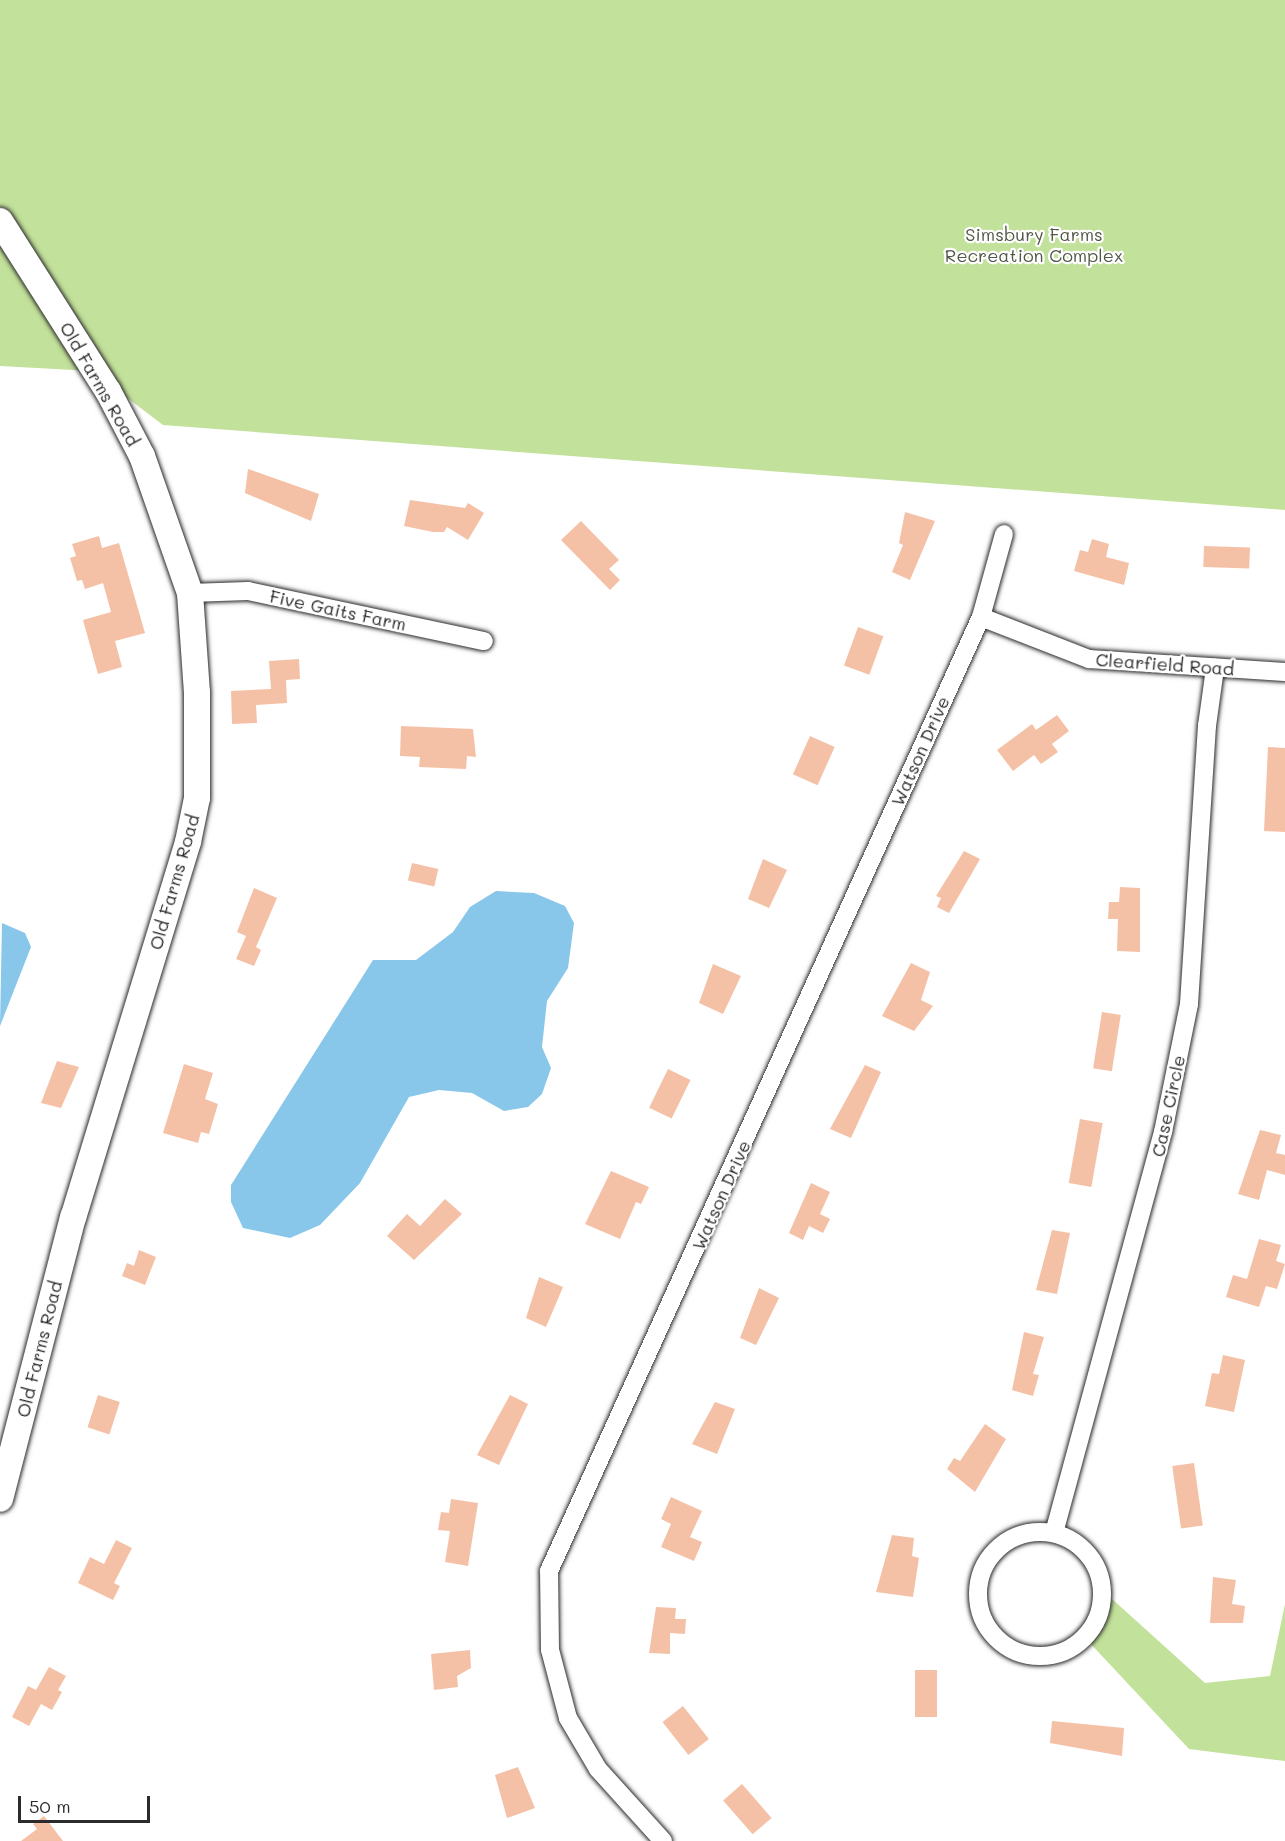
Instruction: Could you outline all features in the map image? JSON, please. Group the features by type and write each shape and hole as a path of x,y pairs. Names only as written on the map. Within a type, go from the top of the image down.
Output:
{"street":[{"name":"Old Farms Road","path":"0,221 108,391 142,456 190,593 196,628 197,786 188,842 73,1217 0,1499"},
{"name":"Watson Drive","path":"663,1841 598,1769 568,1718 550,1650 549,1571 981,617 1004,534"},
{"name":"Five Gaits Farm","path":"190,593 248,591 484,641"},
{"name":"Clearfield Road","path":"981,617 1089,659 1285,672"},
{"name":"Case Circle","path":"1054,1533 1163,1132 1189,1004 1207,726 1215,668"},
{"path":"1054,1533 1073,1540 1098,1569 1102,1608 1081,1642 1063,1653 1042,1657 1021,1654 987,1629 977,1588 989,1559 1013,1538 1054,1533"}],"green space":[{"name":"Simsbury Farms Recreation Complex","path":"0,0 1285,0 1285,510 163,425 92,371 0,366"},
{"path":"1111,1598 1205,1683 1270,1676 1285,1604 1285,1761 1189,1749 1088,1641 1106,1622"}],"water":[{"path":"496,891 534,893 565,906 574,923 568,968 547,1001 542,1047 551,1068 542,1094 528,1107 504,1111 472,1093 439,1090 409,1097 360,1183 320,1225 290,1238 243,1228 231,1202 231,1185 373,960 416,960 453,932 470,907"},
{"path":"2,923 25,933 31,947 0,1026"}],"building":[{"path":"248,469 319,494 311,521 245,493"},
{"path":"410,500 465,508 468,503 484,513 468,540 447,527 444,532 433,532 404,526"},
{"path":"905,512 935,521 910,580 892,572 903,545 899,543"},
{"path":"581,521 619,560 609,569 620,580 610,590 561,540"},
{"path":"99,536 102,548 119,543 145,633 115,641 122,667 98,674 83,620 111,612 103,583 85,589 82,580 77,581 70,558 76,556 72,544"},
{"path":"1092,539 1109,544 1106,557 1129,563 1124,585 1074,571 1080,550 1088,552"},
{"path":"1204,546 1250,548 1249,569 1203,567"},
{"path":"858,627 883,636 869,675 844,666"},
{"path":"299,659 300,679 286,680 287,703 256,705 257,723 232,724 231,691 271,689 269,661"},
{"path":"1057,715 1069,731 1052,744 1058,752 1041,764 1034,755 1013,771 997,750 1032,724 1036,730"},
{"path":"401,726 473,729 476,757 467,756 466,769 419,767 420,757 400,756"},
{"path":"810,736 835,747 818,785 793,774"},
{"path":"1268,747 1285,748 1285,832 1264,831"},
{"path":"964,851 980,859 949,913 937,907 941,898 936,896"},
{"path":"763,859 787,870 769,908 748,899"},
{"path":"412,863 438,869 434,887 408,881"},
{"path":"1120,887 1140,888 1140,952 1117,951 1118,919 1108,919 1109,902 1119,902"},
{"path":"254,888 277,898 256,947 261,950 254,966 236,959 246,936 237,932"},
{"path":"911,963 930,972 921,1000 933,1006 914,1031 882,1016"},
{"path":"713,964 741,976 723,1014 699,1003"},
{"path":"1102,1012 1121,1015 1112,1071 1093,1068"},
{"path":"57,1061 79,1067 61,1108 41,1103"},
{"path":"184,1064 213,1073 205,1099 218,1104 209,1134 201,1132 198,1143 163,1133"},
{"path":"865,1065 881,1072 851,1138 830,1129"},
{"path":"668,1069 690,1080 672,1119 649,1108"},
{"path":"1080,1119 1103,1123 1091,1187 1069,1183"},
{"path":"1260,1130 1281,1135 1276,1153 1285,1155 1285,1175 1267,1170 1259,1200 1238,1194"},
{"path":"611,1171 649,1187 641,1204 636,1202 620,1239 585,1224"},
{"path":"811,1183 830,1192 820,1214 830,1219 823,1233 809,1226 803,1240 789,1233"},
{"path":"445,1199 462,1214 414,1260 387,1236 407,1214 420,1226"},
{"path":"1052,1230 1070,1233 1057,1294 1036,1290"},
{"path":"1259,1239 1281,1245 1276,1261 1285,1264 1277,1289 1266,1286 1259,1307 1226,1297 1233,1275 1247,1279"},
{"path":"139,1250 156,1257 145,1285 122,1276 127,1263 134,1266"},
{"path":"539,1277 563,1287 546,1327 526,1318"},
{"path":"759,1288 779,1298 756,1345 740,1338"},
{"path":"1024,1332 1044,1337 1033,1374 1039,1375 1033,1396 1012,1390"},
{"path":"1223,1355 1245,1360 1234,1412 1205,1406 1212,1373 1219,1374"},
{"path":"98,1395 120,1402 109,1434 87,1427"},
{"path":"510,1395 528,1404 499,1465 477,1455"},
{"path":"715,1402 735,1409 717,1454 692,1444"},
{"path":"985,1424 1006,1439 975,1492 947,1469 954,1458 960,1461"},
{"path":"1194,1463 1203,1525 1181,1528 1172,1466"},
{"path":"671,1497 702,1511 690,1537 702,1542 694,1561 661,1547 671,1524 661,1519"},
{"path":"451,1499 478,1503 468,1566 445,1562 450,1531 438,1530 441,1512 449,1513"},
{"path":"892,1535 914,1538 912,1556 919,1558 913,1597 876,1592"},
{"path":"116,1540 132,1548 114,1583 120,1586 113,1600 78,1583 90,1557 104,1564"},
{"path":"1213,1577 1236,1580 1232,1604 1245,1606 1243,1623 1210,1623"},
{"path":"656,1607 676,1608 675,1619 686,1619 685,1634 670,1633 670,1654 649,1653"},
{"path":"470,1650 471,1668 457,1676 458,1687 434,1690 431,1654"},
{"path":"49,1667 66,1676 58,1690 62,1692 52,1710 41,1704 29,1726 12,1717 28,1686 36,1690"},
{"path":"915,1670 937,1670 937,1717 915,1717"},
{"path":"683,1706 709,1739 688,1755 663,1722"},
{"path":"1052,1721 1124,1728 1122,1756 1050,1743"},
{"path":"518,1767 535,1808 507,1818 495,1775"},
{"path":"742,1784 772,1818 753,1834 723,1800"},
{"path":"44,1816 63,1841 21,1841 37,1829 33,1824"}]}
